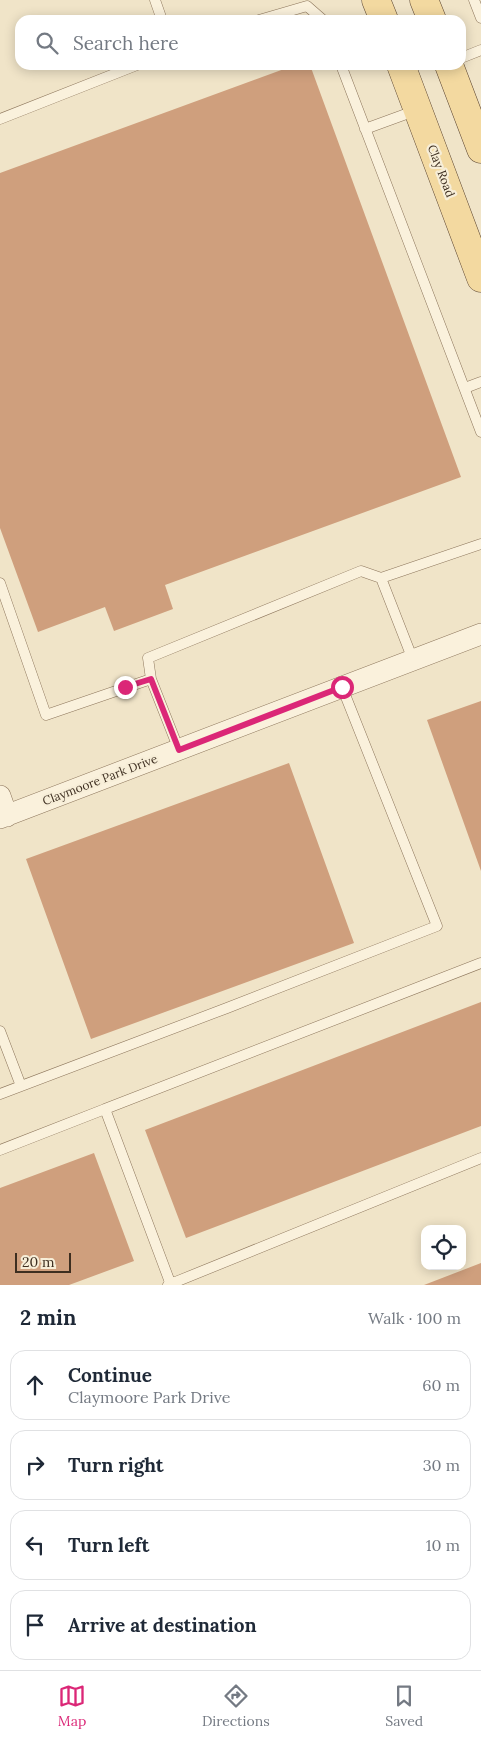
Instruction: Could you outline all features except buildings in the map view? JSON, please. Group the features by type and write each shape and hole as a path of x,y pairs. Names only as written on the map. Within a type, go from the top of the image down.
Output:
{"main road":[{"path":"376,0 382,15"},
{"path":"424,0 430,15"},
{"name":"Clay Road","path":"403,70 418,110 472,224 481,278"},
{"path":"451,70 469,107 481,149"}],"street":[{"name":"Claymoore Park Drive","path":"2,810 179,750 481,634"}],"lane":[{"path":"155,0 160,15"},
{"path":"474,0 481,18"},
{"path":"276,15 308,6 318,15"},
{"path":"466,56 481,50"},
{"path":"0,119 124,70"},
{"path":"343,70 481,432"},
{"path":"365,129 418,110"},
{"path":"465,388 481,382"},
{"path":"179,750 151,679 148,658 361,571 380,578 481,544"},
{"path":"380,578 412,660"},
{"path":"0,583 46,715 151,679"},
{"path":"0,1094 437,926 342,687"},
{"path":"0,1150 481,963"},
{"path":"0,1031 21,1086"},
{"path":"105,1109 170,1285 481,1158"}],"route":[{"path":"125,687 151,679 179,750 342,687"}]}
